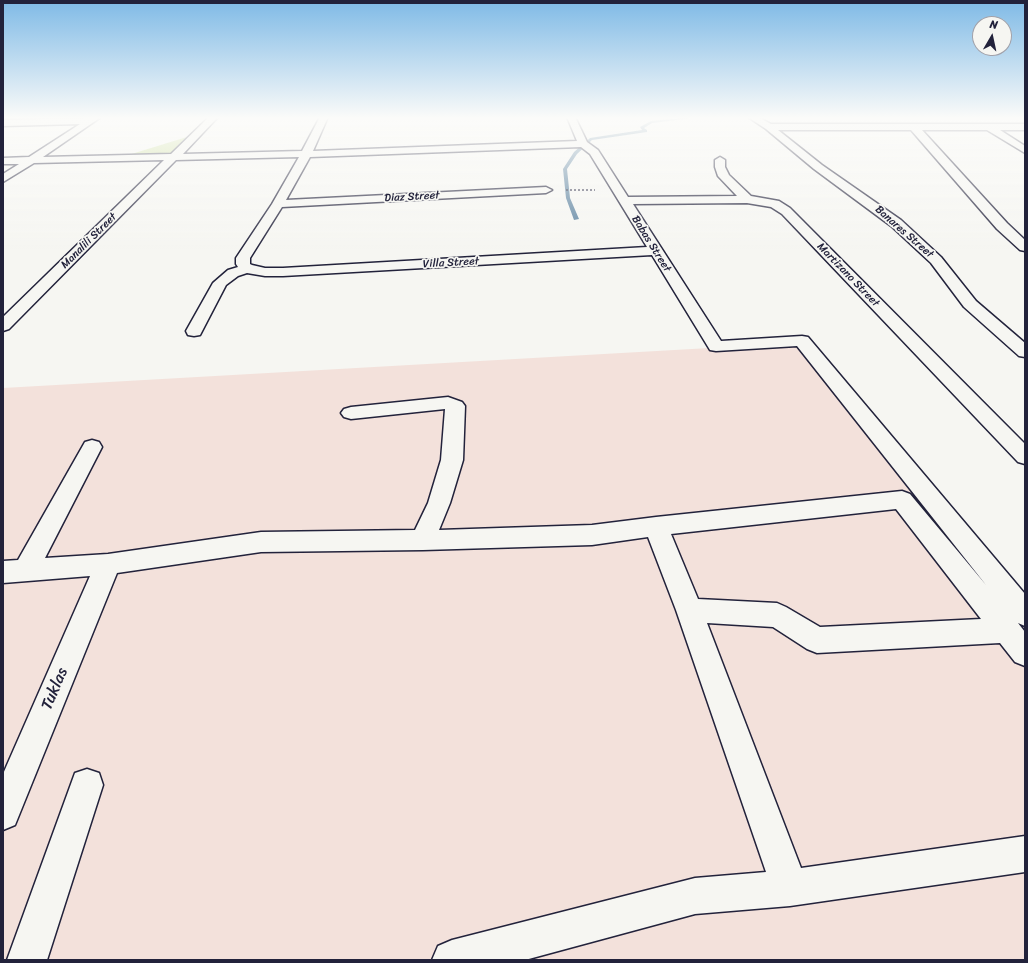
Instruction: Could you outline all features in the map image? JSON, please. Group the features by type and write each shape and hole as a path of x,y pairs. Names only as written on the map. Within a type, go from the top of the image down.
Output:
{"street":[{"path":"3,179 30,162"},
{"name":"Manalili Street","path":"3,326 170,162"},
{"path":"194,331 220,283 233,273 247,269 243,264 243,258 278,204 302,162"},
{"name":"Babas Street","path":"600,162 716,346 802,341 1016,622"},
{"path":"720,162 720,167 724,176 747,199"},
{"name":"Banares Street","path":"811,162 896,223 936,260 970,304 1025,352"},
{"path":"945,162 1002,226 1025,247"},
{"name":"Diaz Street","path":"278,204 546,190"},
{"name":"Martizano Street","path":"624,201 747,199 775,204 786,211 1025,457"},
{"name":"Villa Street","path":"247,269 265,272 283,272 656,251"},
{"path":"351,413 448,403 455,406 452,460 439,503 423,540"},
{"path":"15,571 92,447"},
{"path":"15,571 108,564 261,542 423,540 592,535 656,526 902,500 1016,622 1025,653"},
{"path":"656,526 689,610 790,888"},
{"name":"Tuklas","path":"3,814 108,564"},
{"path":"689,610 777,615 817,640 1016,622"},
{"path":"27,960 87,785"},
{"path":"452,960 695,896 790,888 1025,854"}],"shaded area":[{"path":"798,343 1025,620 1025,960 3,960 3,388"}],"waterway":[{"path":"569,162 565,169 568,198 576,219"}]}
